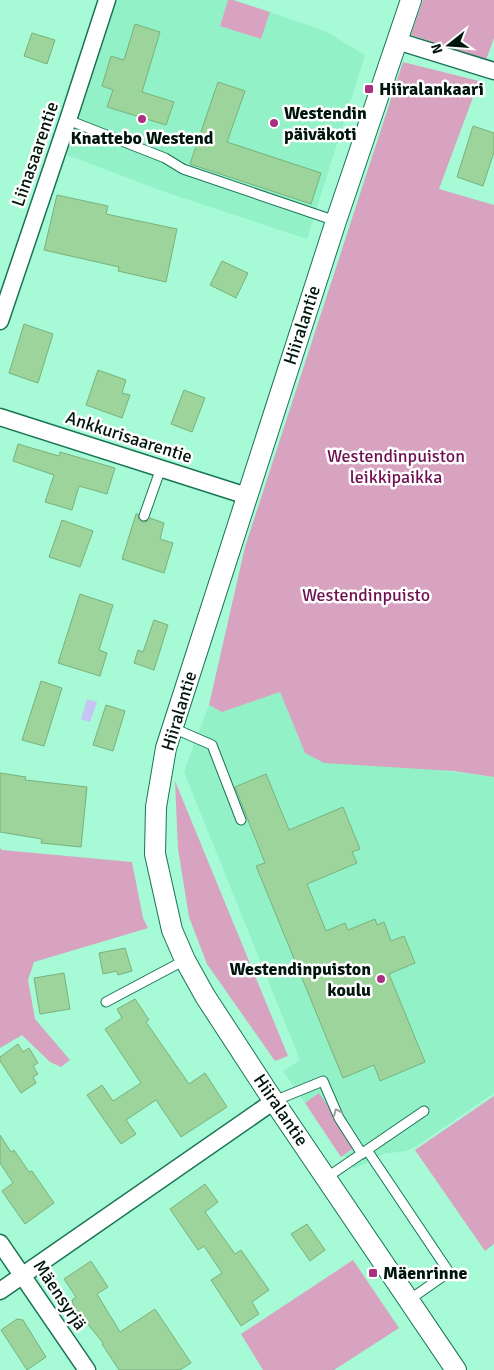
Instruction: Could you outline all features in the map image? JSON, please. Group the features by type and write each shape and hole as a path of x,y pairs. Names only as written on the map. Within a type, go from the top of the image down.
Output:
{"street":[{"name":"Liinasaarentie","path":"0,321 107,0"},
{"name":"Hiiralantie","path":"411,0 336,221 166,748 156,807 155,854 172,930 185,960 205,996 456,1370"},
{"path":"397,41 494,71"},
{"name":"Ankkurisaarentie","path":"0,417 247,496"},
{"path":"0,1291 274,1101"},
{"name":"Mäensyrjä","path":"0,1243 87,1370"}],"lane":[{"path":"68,120 164,158 183,169 336,221"},
{"path":"144,516 161,468"},
{"path":"173,728 212,745 241,820"},
{"path":"106,1002 185,960"},
{"path":"274,1101 323,1081 339,1118 449,1272 409,1300"},
{"path":"326,1178 424,1111"}],"shaded area":[{"path":"117,0 228,0 220,26 261,39 270,12 325,31 365,55 307,239 165,192 67,155"},
{"name":"Westendinpuiston koulu","path":"280,692 305,753 494,777 494,1093 415,1147 406,1151 383,1154 354,1169 344,1155 355,1148 319,1094 305,1103 283,1071 300,1060 184,772 209,705 222,712"}],"green space":[{"path":"228,0 270,12 261,39 220,26"},
{"path":"423,0 494,0 494,38 486,60 411,35"},
{"name":"Westendinpuisto","path":"403,62 479,81 439,189 494,205 494,777 453,771 324,763 305,753 280,692 222,712 209,705 245,547"},
{"path":"175,781 288,1056 275,1061 207,964 189,917 178,849"},
{"path":"0,848 2,850 132,862 143,918 148,928 34,962 28,980 35,1019 70,1060 61,1067 50,1062 22,1035 0,1048"},
{"path":"319,1093 355,1147 341,1157 305,1103"},
{"path":"494,1096 494,1244 485,1251 415,1150"},
{"path":"353,1260 399,1328 334,1370 263,1370 241,1334"}],"water":[{"path":"87,699 97,702 90,722 81,719"}],"building":[{"path":"135,24 160,32 142,92 174,102 166,125 107,107 113,90 102,86 111,56 124,60"},
{"path":"32,33 55,40 47,64 24,56"},
{"path":"218,82 245,91 227,142 321,173 311,204 190,164"},
{"path":"473,126 494,133 494,152 483,186 457,177"},
{"path":"57,195 108,206 106,214 177,229 166,282 118,271 119,267 44,250"},
{"path":"222,261 248,273 236,298 210,285"},
{"path":"24,324 53,334 38,383 9,373"},
{"path":"98,370 126,380 122,393 130,395 122,418 86,405"},
{"path":"184,390 205,398 192,432 171,424"},
{"path":"18,444 59,456 60,452 115,468 107,494 79,486 72,510 45,502 54,475 13,461"},
{"path":"136,514 138,514 139,520 142,522 148,521 150,518 164,523 160,539 173,543 164,573 122,559"},
{"path":"62,520 93,531 80,567 49,557"},
{"path":"80,594 113,605 99,650 107,653 100,676 58,663"},
{"path":"154,620 168,625 154,670 134,663 138,650 143,652"},
{"path":"41,681 62,688 44,746 22,740"},
{"path":"106,705 125,711 113,751 93,745"},
{"path":"0,773 26,777 25,780 87,787 81,847 41,843 42,839 0,832"},
{"path":"266,774 289,830 343,807 360,849 352,852 357,863 307,884 326,931 345,923 348,930 375,919 377,925 384,922 391,941 404,936 415,963 389,974 425,1062 380,1081 374,1065 343,1078 256,866 265,863 235,787"},
{"path":"125,948 132,971 118,975 117,971 103,974 99,953"},
{"path":"64,973 70,1009 40,1014 34,978"},
{"path":"135,999 149,1020 146,1022 189,1084 205,1073 227,1107 181,1137 156,1100 126,1120 136,1134 121,1144 87,1095 102,1085 113,1101 141,1083 105,1029 122,1018 117,1009"},
{"path":"18,1044 23,1052 29,1048 38,1063 33,1066 38,1074 33,1077 36,1083 21,1093 0,1061 0,1057"},
{"path":"0,1135 11,1152 14,1150 29,1172 32,1171 54,1203 25,1224 2,1191 13,1183 0,1163"},
{"path":"205,1184 218,1202 205,1212 235,1254 241,1250 269,1290 252,1302 259,1314 241,1326 211,1280 222,1273 204,1246 198,1250 170,1209"},
{"path":"307,1224 325,1250 310,1261 291,1234"},
{"path":"91,1261 108,1287 97,1294 120,1332 155,1309 191,1363 180,1370 119,1370 103,1343 74,1307 72,1300 76,1297 64,1279"},
{"path":"17,1319 23,1320 46,1357 27,1370 1,1330"}],"place":[{"name":"Hiiralankaari","path":"369,89"},
{"name":"Knattebo Westend","path":"142,119"},
{"name":"Westendin päiväkoti","path":"274,123"},
{"name":"Westendinpuiston koulu","path":"381,979"},
{"name":"Mäenrinne","path":"373,1273"}],"park label":[{"name":"Westendinpuiston leikkipaikka","path":"396,466"}]}
